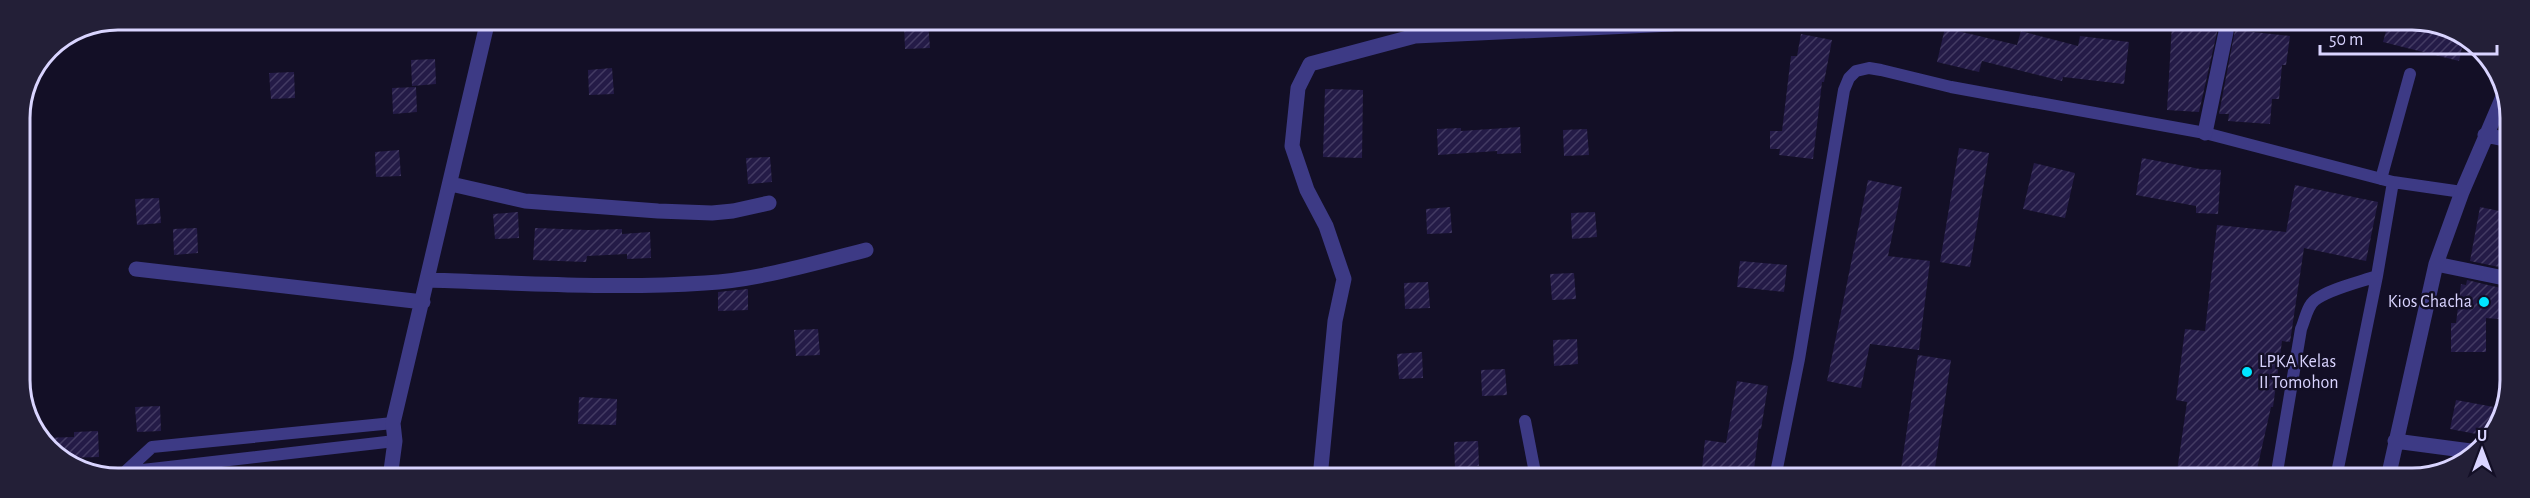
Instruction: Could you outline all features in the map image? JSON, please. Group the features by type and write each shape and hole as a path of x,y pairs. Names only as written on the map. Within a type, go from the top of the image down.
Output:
{"street":[{"path":"391,468 395,441 393,423 486,30"},
{"path":"1321,468 1335,321 1344,279 1326,226 1307,190 1292,146 1298,88 1310,64 1415,36 1544,30"},
{"path":"2205,134 2226,32"},
{"path":"2390,468 2436,264 2462,192 2499,106"},
{"path":"2485,135 2500,138"},
{"path":"451,184 525,201 658,211 712,213 769,203"},
{"path":"428,280 621,285 706,283 749,277 866,250"},
{"path":"2436,264 2500,277"},
{"path":"136,269 423,302"},
{"path":"2395,441 2452,449"}],"lane":[{"path":"1777,468 1799,359 1844,90 1849,78 1856,71 1869,68 1881,70 1951,87 2205,134 2387,181 2462,192"},
{"path":"2338,468 2377,276 2387,181 2410,74"},
{"path":"2278,468 2301,329 2308,309 2314,300 2377,276"},
{"path":"1525,421 1534,468"},
{"path":"132,468 152,447 393,423"},
{"path":"181,468 395,441"}],"building":[{"path":"904,30 929,30 930,48 905,49"},
{"path":"1945,30 1953,30 2017,45 2021,31 2078,46 2080,36 2129,42 2124,84 2063,77 2062,81 1982,61 1979,72 1937,62"},
{"path":"2172,30 2218,30 2199,112 2167,110"},
{"path":"2235,30 2290,36 2286,65 2282,65 2279,99 2272,99 2270,124 2228,121 2229,114 2219,114"},
{"path":"2386,30 2412,30 2435,33 2462,46 2459,61 2383,42"},
{"path":"1801,34 1832,40 1824,82 1822,82 1813,159 1779,155 1780,149 1770,149 1770,131 1782,131 1791,56 1797,56"},
{"path":"435,59 436,84 412,86 411,60"},
{"path":"612,68 614,94 589,95 588,70"},
{"path":"294,72 295,98 271,99 269,73"},
{"path":"416,87 417,112 393,114 392,88"},
{"path":"1325,89 1363,90 1362,158 1323,157"},
{"path":"1520,127 1521,153 1497,154 1497,151 1438,155 1437,129 1461,128 1461,131"},
{"path":"1587,129 1589,155 1564,156 1563,130"},
{"path":"1959,148 1989,153 1970,267 1940,262"},
{"path":"399,150 401,176 376,177 375,152"},
{"path":"770,157 772,182 748,184 746,158"},
{"path":"2142,158 2200,169 2221,170 2218,214 2196,213 2196,206 2136,195"},
{"path":"2034,163 2075,173 2065,218 2023,209"},
{"path":"1868,180 1902,187 1888,256 1930,261 1919,350 1870,344 1861,388 1827,381"},
{"path":"2295,185 2378,202 2366,261 2304,248 2290,342 2282,341 2273,407 2271,407 2257,468 2177,468 2187,402 2176,400 2185,329 2205,331 2217,225 2286,232"},
{"path":"159,198 161,223 137,225 135,199"},
{"path":"1450,207 1452,233 1427,234 1426,209"},
{"path":"2480,207 2500,211 2500,267 2470,261"},
{"path":"518,212 519,238 495,239 493,214"},
{"path":"1595,212 1597,237 1572,239 1571,213"},
{"path":"197,228 198,253 174,255 173,229"},
{"path":"535,228 622,229 622,234 650,232 651,258 627,259 627,254 587,256 586,262 533,260"},
{"path":"1740,261 1787,265 1784,292 1737,287"},
{"path":"1574,273 1576,299 1552,300 1550,274"},
{"path":"2467,280 2500,288 2500,319 2486,318 2486,352 2451,352 2451,323 2456,323 2461,284 2466,285"},
{"path":"1428,282 1430,308 1405,309 1404,283"},
{"path":"748,289 748,310 718,311 718,292"},
{"path":"818,329 820,355 796,356 794,330"},
{"path":"1577,339 1578,364 1554,366 1553,340"},
{"path":"1422,352 1423,378 1399,379 1397,354"},
{"path":"1918,355 1951,360 1935,468 1901,468"},
{"path":"1505,369 1507,395 1482,396 1481,370"},
{"path":"1737,381 1768,386 1754,468 1702,468 1705,440 1726,443"},
{"path":"579,397 617,399 616,425 578,424"},
{"path":"2456,400 2494,407 2490,420 2452,420 2452,429 2450,429"},
{"path":"160,406 161,431 137,432 135,407"},
{"path":"98,431 99,457 77,458 52,438 74,437 74,432"},
{"path":"1478,441 1479,466 1455,468 1454,442"}],"place":[{"name":"Kios Chacha","path":"2484,302"},
{"name":"LPKA Kelas II Tomohon","path":"2247,372"}]}
